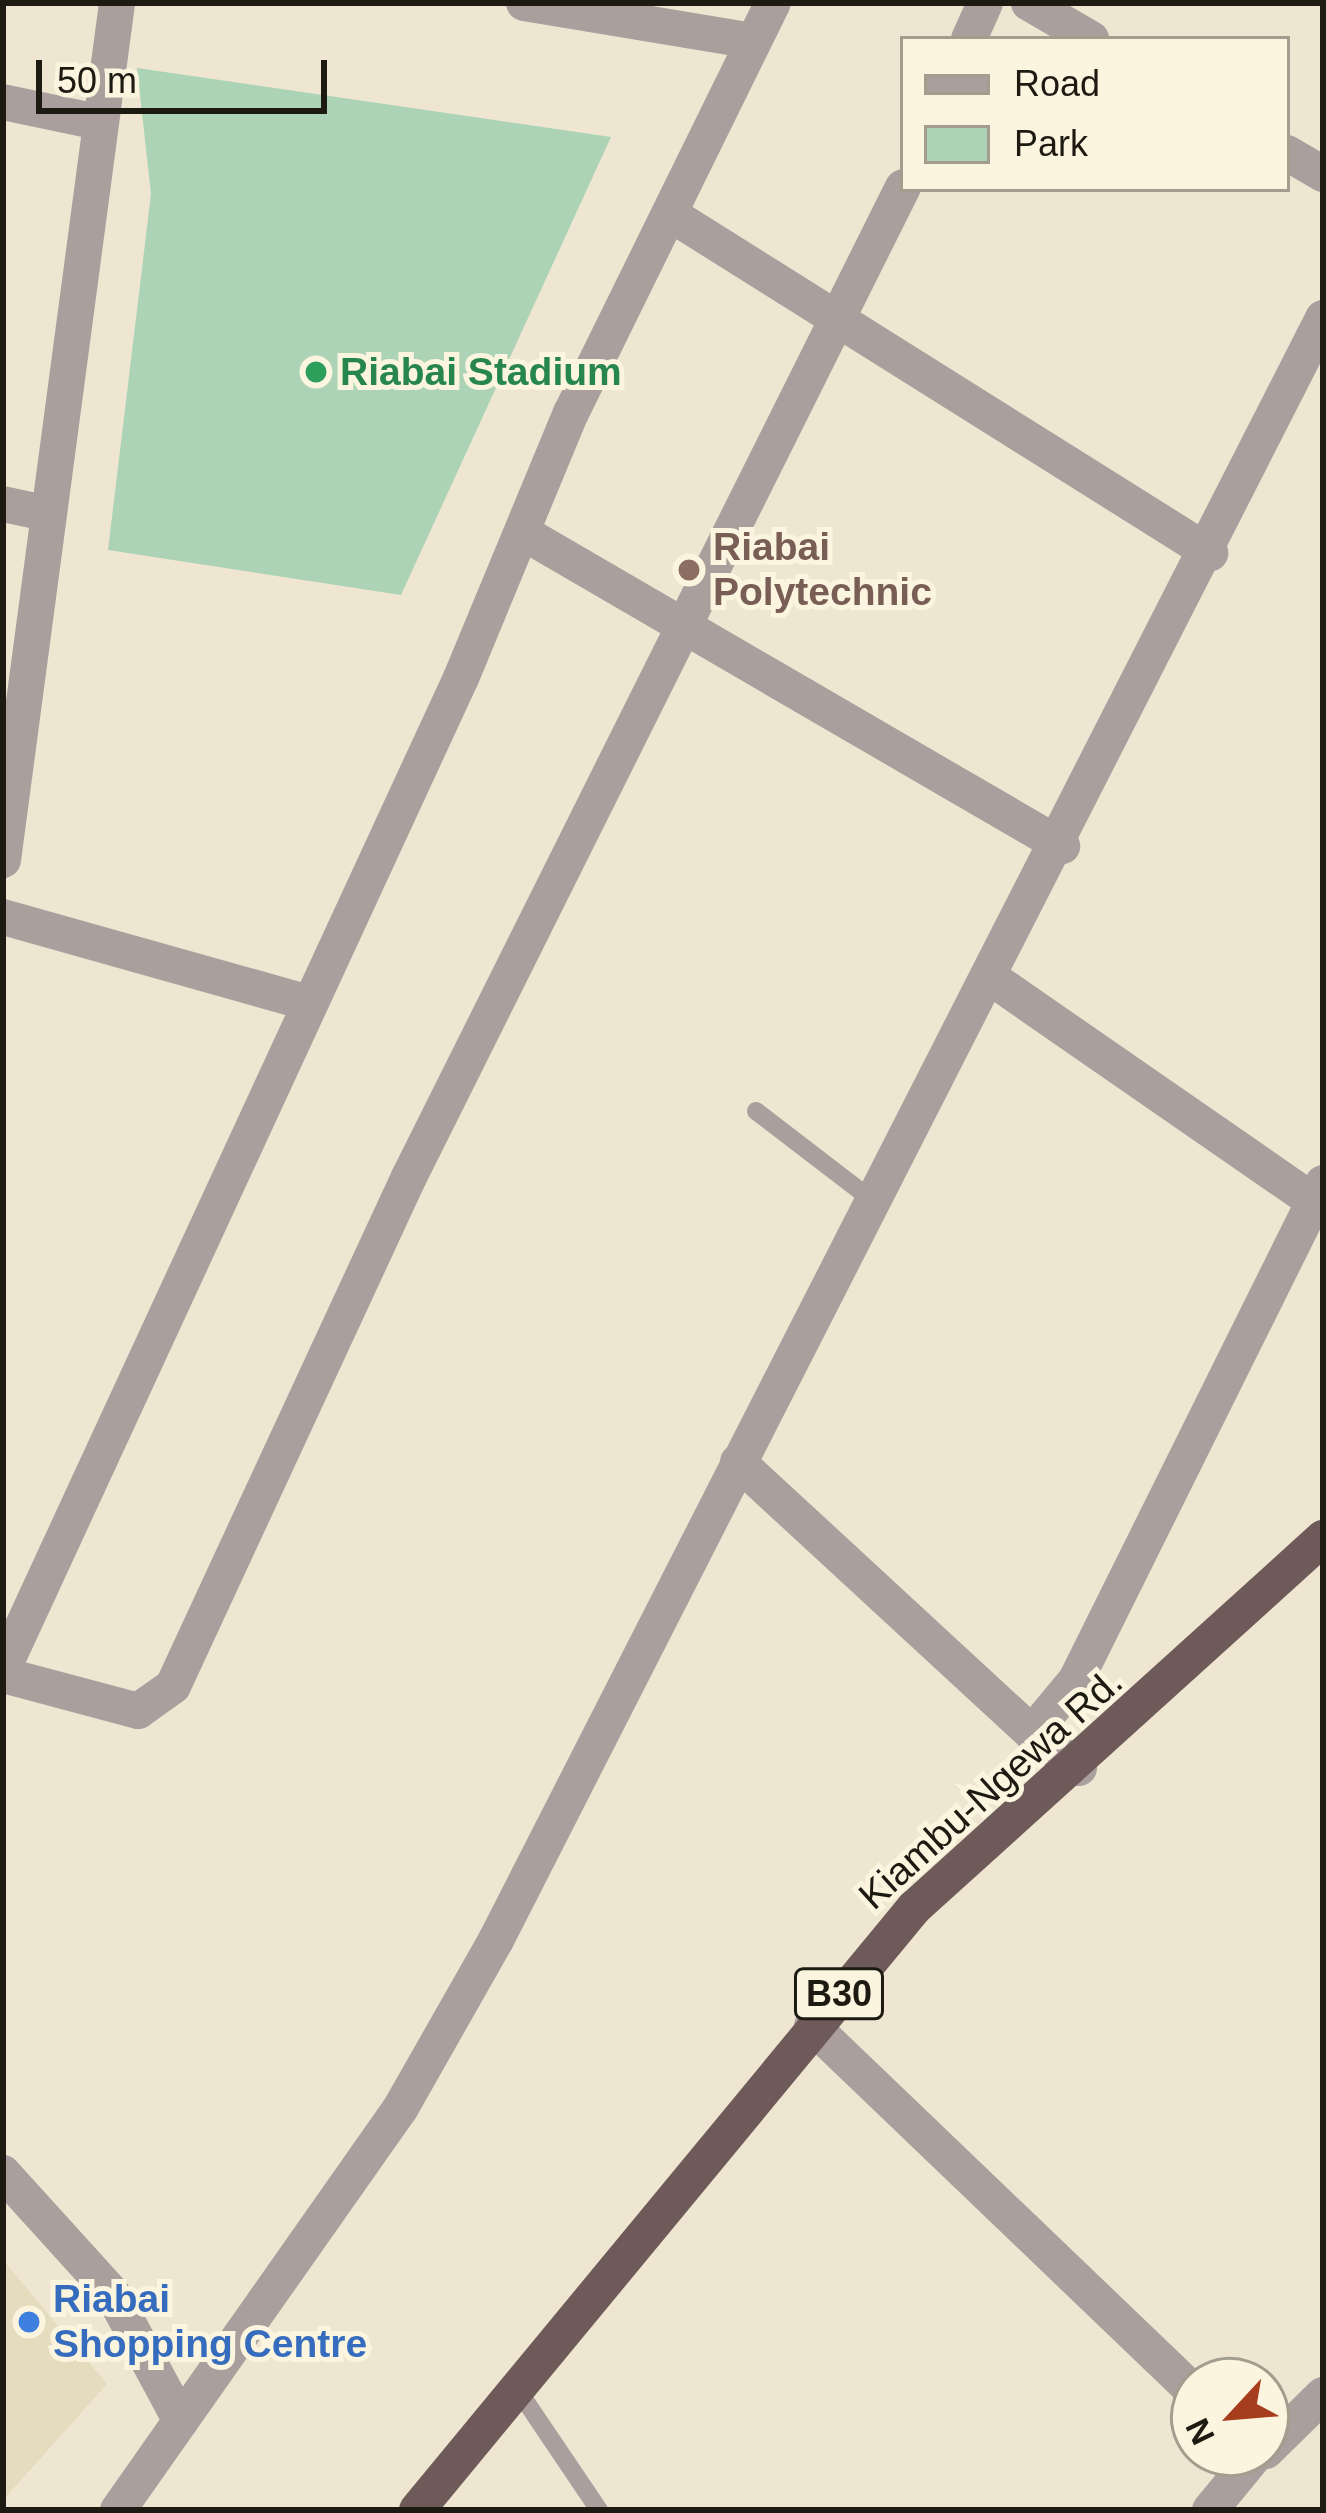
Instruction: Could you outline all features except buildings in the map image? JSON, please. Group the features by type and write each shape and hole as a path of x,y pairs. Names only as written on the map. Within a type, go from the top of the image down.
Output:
{"highway":[{"name":"Kiambu-Ngewa Rd.","path":"417,2510 520,2393 812,2026 914,1908 1079,1768 1323,1538"}],"street":[{"path":"3,859 45,513 116,3"},
{"path":"524,3 753,41"},
{"path":"773,3 522,532 3,1672 138,1711 172,1686 409,1178 843,322 901,192"},
{"path":"970,36 985,3"},
{"path":"1029,3 1086,36"},
{"path":"3,102 98,122"},
{"path":"1290,155 1323,174"},
{"path":"670,214 1210,553"},
{"path":"118,2510 400,2109 738,1462 880,1205 1210,553 1323,318"},
{"path":"3,504 45,513"},
{"path":"522,532 1063,846"},
{"path":"3,917 306,1002"},
{"path":"994,980 1320,1197 1076,1680 1032,1733"},
{"path":"738,1462 1032,1733 1079,1768"},
{"path":"812,2026 1170,2369"},
{"path":"3,2173 112,2293 181,2421"},
{"path":"1290,2427 1323,2395"},
{"path":"1210,2510 1241,2477"}],"lane":[{"path":"756,1111 880,1205"},
{"path":"520,2393 599,2510"}],"shaded area":[{"name":"Riabai Shopping Centre","path":"3,2260 107,2384 3,2500"}],"green space":[{"name":"Riabai Stadium","path":"137,68 611,137 401,595 108,550 151,194"}],"place":[{"name":"Riabai Stadium","path":"316,372"},
{"name":"Riabai Polytechnic","path":"689,570"},
{"name":"Riabai Shopping Centre","path":"29,2322"}]}
